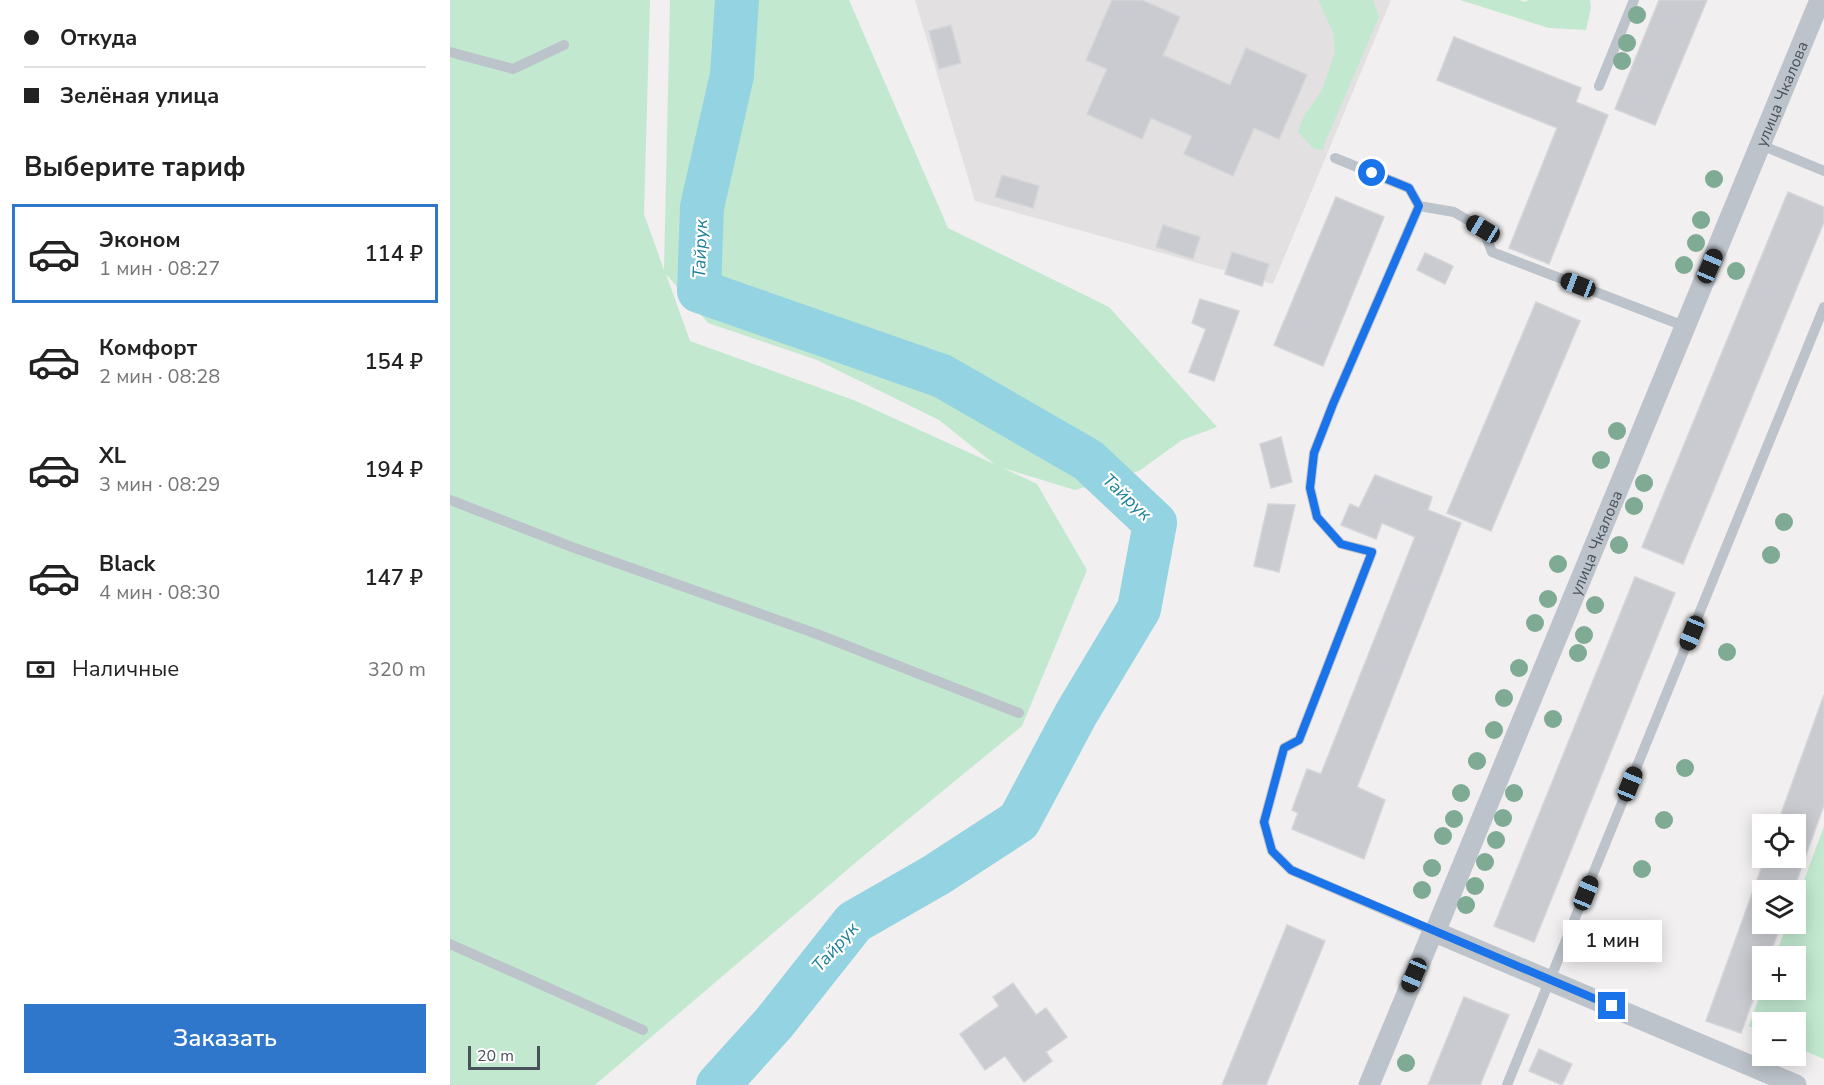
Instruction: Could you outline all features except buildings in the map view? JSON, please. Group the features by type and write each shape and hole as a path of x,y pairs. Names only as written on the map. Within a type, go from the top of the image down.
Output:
{"street":[{"name":"улица Чкалова","path":"1369,1085 1820,0"},
{"path":"1434,931 1796,1085"}],"lane":[{"path":"1599,86 1634,0"},
{"path":"450,52 513,69 564,45"},
{"path":"1761,145 1824,171"},
{"path":"1335,158 1409,188 1419,206"},
{"path":"1419,206 1454,212 1483,229 1492,252 1684,326"},
{"path":"1419,206 1314,453 1310,488 1317,517 1341,544 1372,552 1299,740 1284,748 1264,822 1272,851 1291,870 1434,931"},
{"path":"1507,1085 1824,307"},
{"path":"450,500 572,547 817,634 1019,713"},
{"path":"450,944 643,1030"}],"shaded area":[{"path":"915,0 1391,0 1273,284 975,201"}],"green space":[{"path":"450,0 650,0 644,214 664,270 670,0 849,0 948,228 1109,307 1217,427 1182,440 1139,471 1075,490 1003,468 1037,484 1087,570 1022,726 861,858 595,1085 450,1085","holes":["666,274 708,323 817,360 939,420 994,464 856,401 690,341"]},
{"path":"1318,0 1373,0 1379,17 1323,150 1314,149 1298,132 1303,118 1322,90 1335,52 1333,32"},
{"path":"1460,0 1520,0 1524,2 1529,0 1590,0 1591,8 1586,30 1549,28"},
{"path":"1824,826 1824,1059 1806,1051 1806,1012 1754,1012 1758,1000 1806,1000 1806,946 1779,946 1783,934 1806,934 1806,880 1804,880"}],"waterway":[{"name":"Тайрук","path":"718,1085 774,1023 854,922 936,875 1019,821 1076,714 1139,609 1155,523 1088,460 942,376 699,291 702,207 732,75 737,0"}],"route":[{"path":"1372,173 1409,188 1419,206 1314,453 1310,488 1317,517 1341,544 1372,552 1299,740 1284,748 1264,822 1272,851 1291,870 1612,1006"}]}
